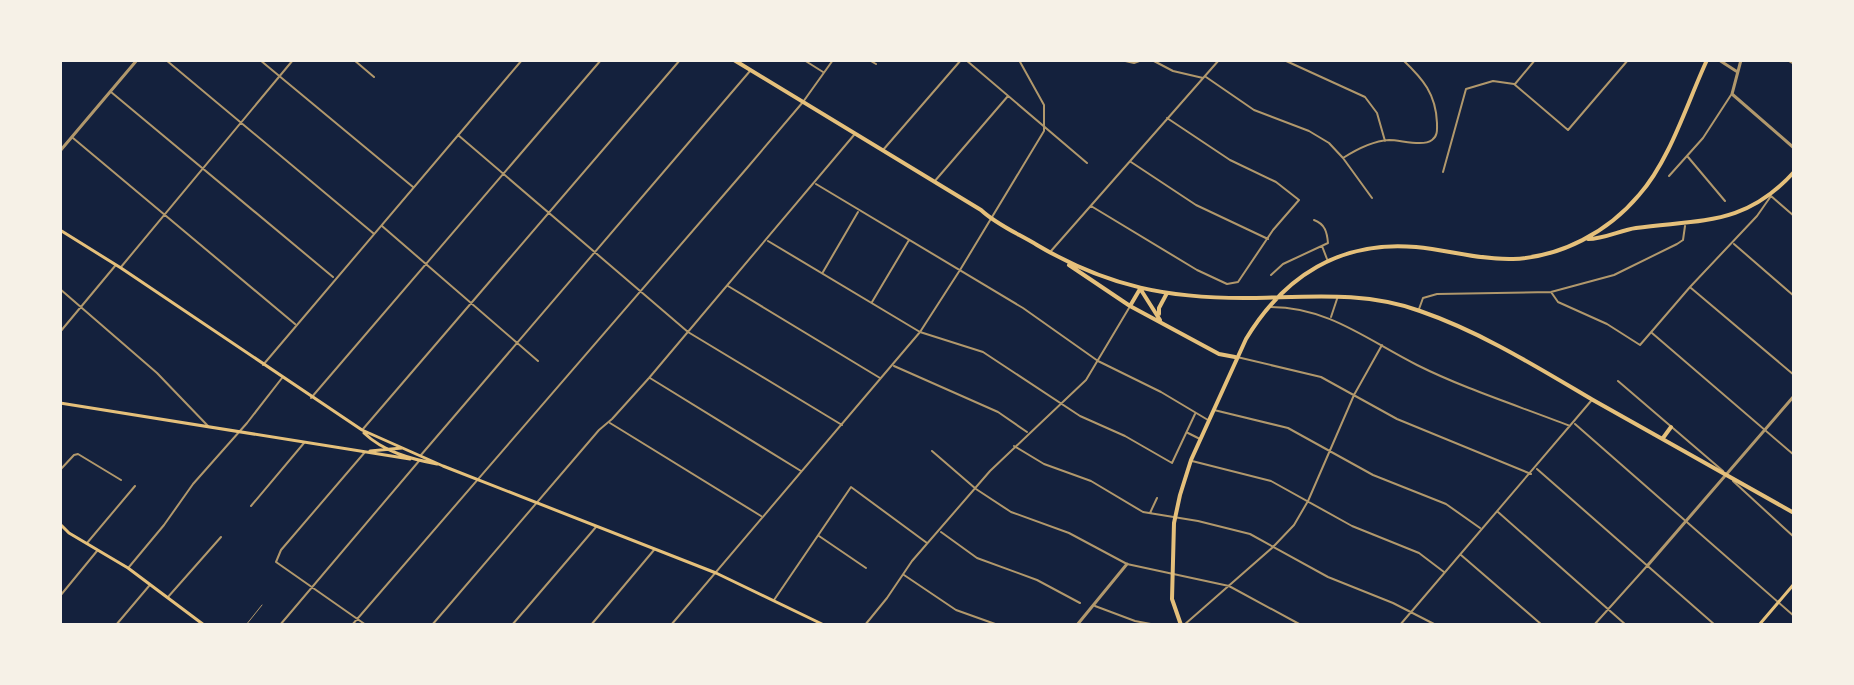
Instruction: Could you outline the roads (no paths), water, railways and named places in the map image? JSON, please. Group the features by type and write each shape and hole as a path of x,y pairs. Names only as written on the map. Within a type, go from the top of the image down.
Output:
{"main road":[{"path":"734,60 991,219 1050,252 1130,306 1160,319 1219,354 1236,357"},
{"path":"1586,239 1622,213 1646,187 1663,157 1706,61"},
{"path":"1183,625 1173,607 1172,573 1175,517 1191,460 1236,357 1251,331 1303,273 1328,260 1357,251 1400,246 1479,257 1524,258 1552,253 1586,239 1647,227 1685,225 1733,214 1771,196 1794,172"},
{"path":"60,230 389,450 410,459"},
{"path":"1057,257 1108,280 1140,289 1225,297 1367,297 1418,310 1480,336 1794,513"},
{"path":"1130,306 1140,289"},
{"path":"1140,289 1160,319"},
{"path":"1160,319 1159,308 1168,293"},
{"path":"60,403 366,451 403,448"},
{"path":"1662,439 1671,427"},
{"path":"362,430 441,465 716,573 824,625"},
{"path":"366,451 441,465"},
{"path":"60,524 86,544 128,568 204,625"},
{"path":"1759,625 1794,584"}],"street":[{"path":"60,151 137,60"},
{"path":"166,60 373,233"},
{"path":"260,60 413,187"},
{"path":"60,332 165,215 293,60"},
{"path":"354,60 374,77"},
{"path":"263,365 522,60"},
{"path":"311,398 601,60"},
{"path":"362,430 680,60"},
{"path":"804,60 824,73"},
{"path":"352,625 803,102 833,60"},
{"path":"869,60 876,64"},
{"path":"882,151 964,60 1087,163"},
{"path":"671,625 893,366 920,332 960,270 1044,131 1044,105 1019,60"},
{"path":"1121,60 1134,63 1142,60"},
{"path":"1152,60 1173,71 1204,77 1254,110 1319,136 1343,158 1372,198"},
{"path":"1050,252 1219,60"},
{"path":"1284,60 1365,97 1377,113 1385,141"},
{"path":"1343,158 1360,148 1385,141 1427,142 1437,134 1432,94 1403,60"},
{"path":"1514,84 1535,60"},
{"path":"1443,172 1466,89 1493,81 1514,84 1568,130 1628,60"},
{"path":"1719,60 1737,71"},
{"path":"1669,176 1703,138 1732,94 1741,60"},
{"path":"1787,60 1794,64"},
{"path":"280,625 750,70"},
{"path":"110,91 335,279"},
{"path":"1732,94 1794,148"},
{"path":"933,183 1008,96"},
{"path":"1091,206 1197,270 1227,284 1238,282 1299,200 1285,188 1217,152 1167,118"},
{"path":"458,135 688,332 842,425"},
{"path":"432,625 599,430 649,378 855,135"},
{"path":"71,137 296,324"},
{"path":"1688,156 1725,201"},
{"path":"1130,161 1196,205 1268,239"},
{"path":"815,183 1023,308 1098,361 1209,420"},
{"path":"1551,292 1558,302 1607,324 1640,345 1733,243 1771,196 1794,216"},
{"path":"822,273 860,210"},
{"path":"1271,275 1283,264 1328,243 1327,231 1314,220"},
{"path":"1418,310 1423,298 1437,294 1551,292 1614,275 1683,240 1685,225"},
{"path":"381,226 538,361"},
{"path":"767,240 920,332 983,352 1088,420 1125,436 1172,463 1195,414"},
{"path":"871,303 909,240"},
{"path":"1733,243 1794,296"},
{"path":"1322,245 1328,260"},
{"path":"727,286 881,378"},
{"path":"1690,287 1794,375"},
{"path":"60,289 157,373 209,427"},
{"path":"1330,318 1338,295"},
{"path":"865,625 928,544 1014,446 1086,380 1130,306"},
{"path":"1270,307 1330,318 1419,366 1570,426"},
{"path":"1651,332 1794,455"},
{"path":"1183,625 1294,525 1308,501 1354,395 1382,345"},
{"path":"1236,357 1310,373 1331,381 1409,424 1531,474"},
{"path":"893,366 998,412 1028,433"},
{"path":"128,568 282,378"},
{"path":"649,378 802,472"},
{"path":"1618,381 1794,537"},
{"path":"1594,625 1794,396"},
{"path":"1400,625 1593,400"},
{"path":"1213,410 1288,428 1373,475 1446,504 1481,530"},
{"path":"609,422 763,517"},
{"path":"1573,422 1794,616"},
{"path":"1187,433 1201,439"},
{"path":"251,506 305,442"},
{"path":"1014,446 1026,456 1091,481 1150,514 1250,534 1328,577 1393,603 1436,625"},
{"path":"366,451 276,557 277,564 366,625"},
{"path":"932,451 976,489 1011,512 1069,533 1127,564 1229,586 1301,625"},
{"path":"60,470 78,454 121,480"},
{"path":"1191,460 1271,481 1352,526 1419,553 1445,572"},
{"path":"1536,468 1715,625"},
{"path":"86,544 135,486"},
{"path":"774,600 851,487 928,544"},
{"path":"1150,514 1157,498"},
{"path":"1497,512 1626,625"},
{"path":"512,625 596,527"},
{"path":"940,532 977,558 1037,580 1080,603"},
{"path":"818,535 866,568"},
{"path":"168,598 221,537"},
{"path":"591,625 655,550"},
{"path":"60,596 97,551"},
{"path":"1461,554 1542,625"},
{"path":"1077,625 1127,564"},
{"path":"903,575 948,606 998,625"},
{"path":"116,625 150,585"},
{"path":"1094,605 1135,621 1156,625"},
{"path":"194,625 198,620"}],"lane":[{"path":"246,625 262,605"}]}
